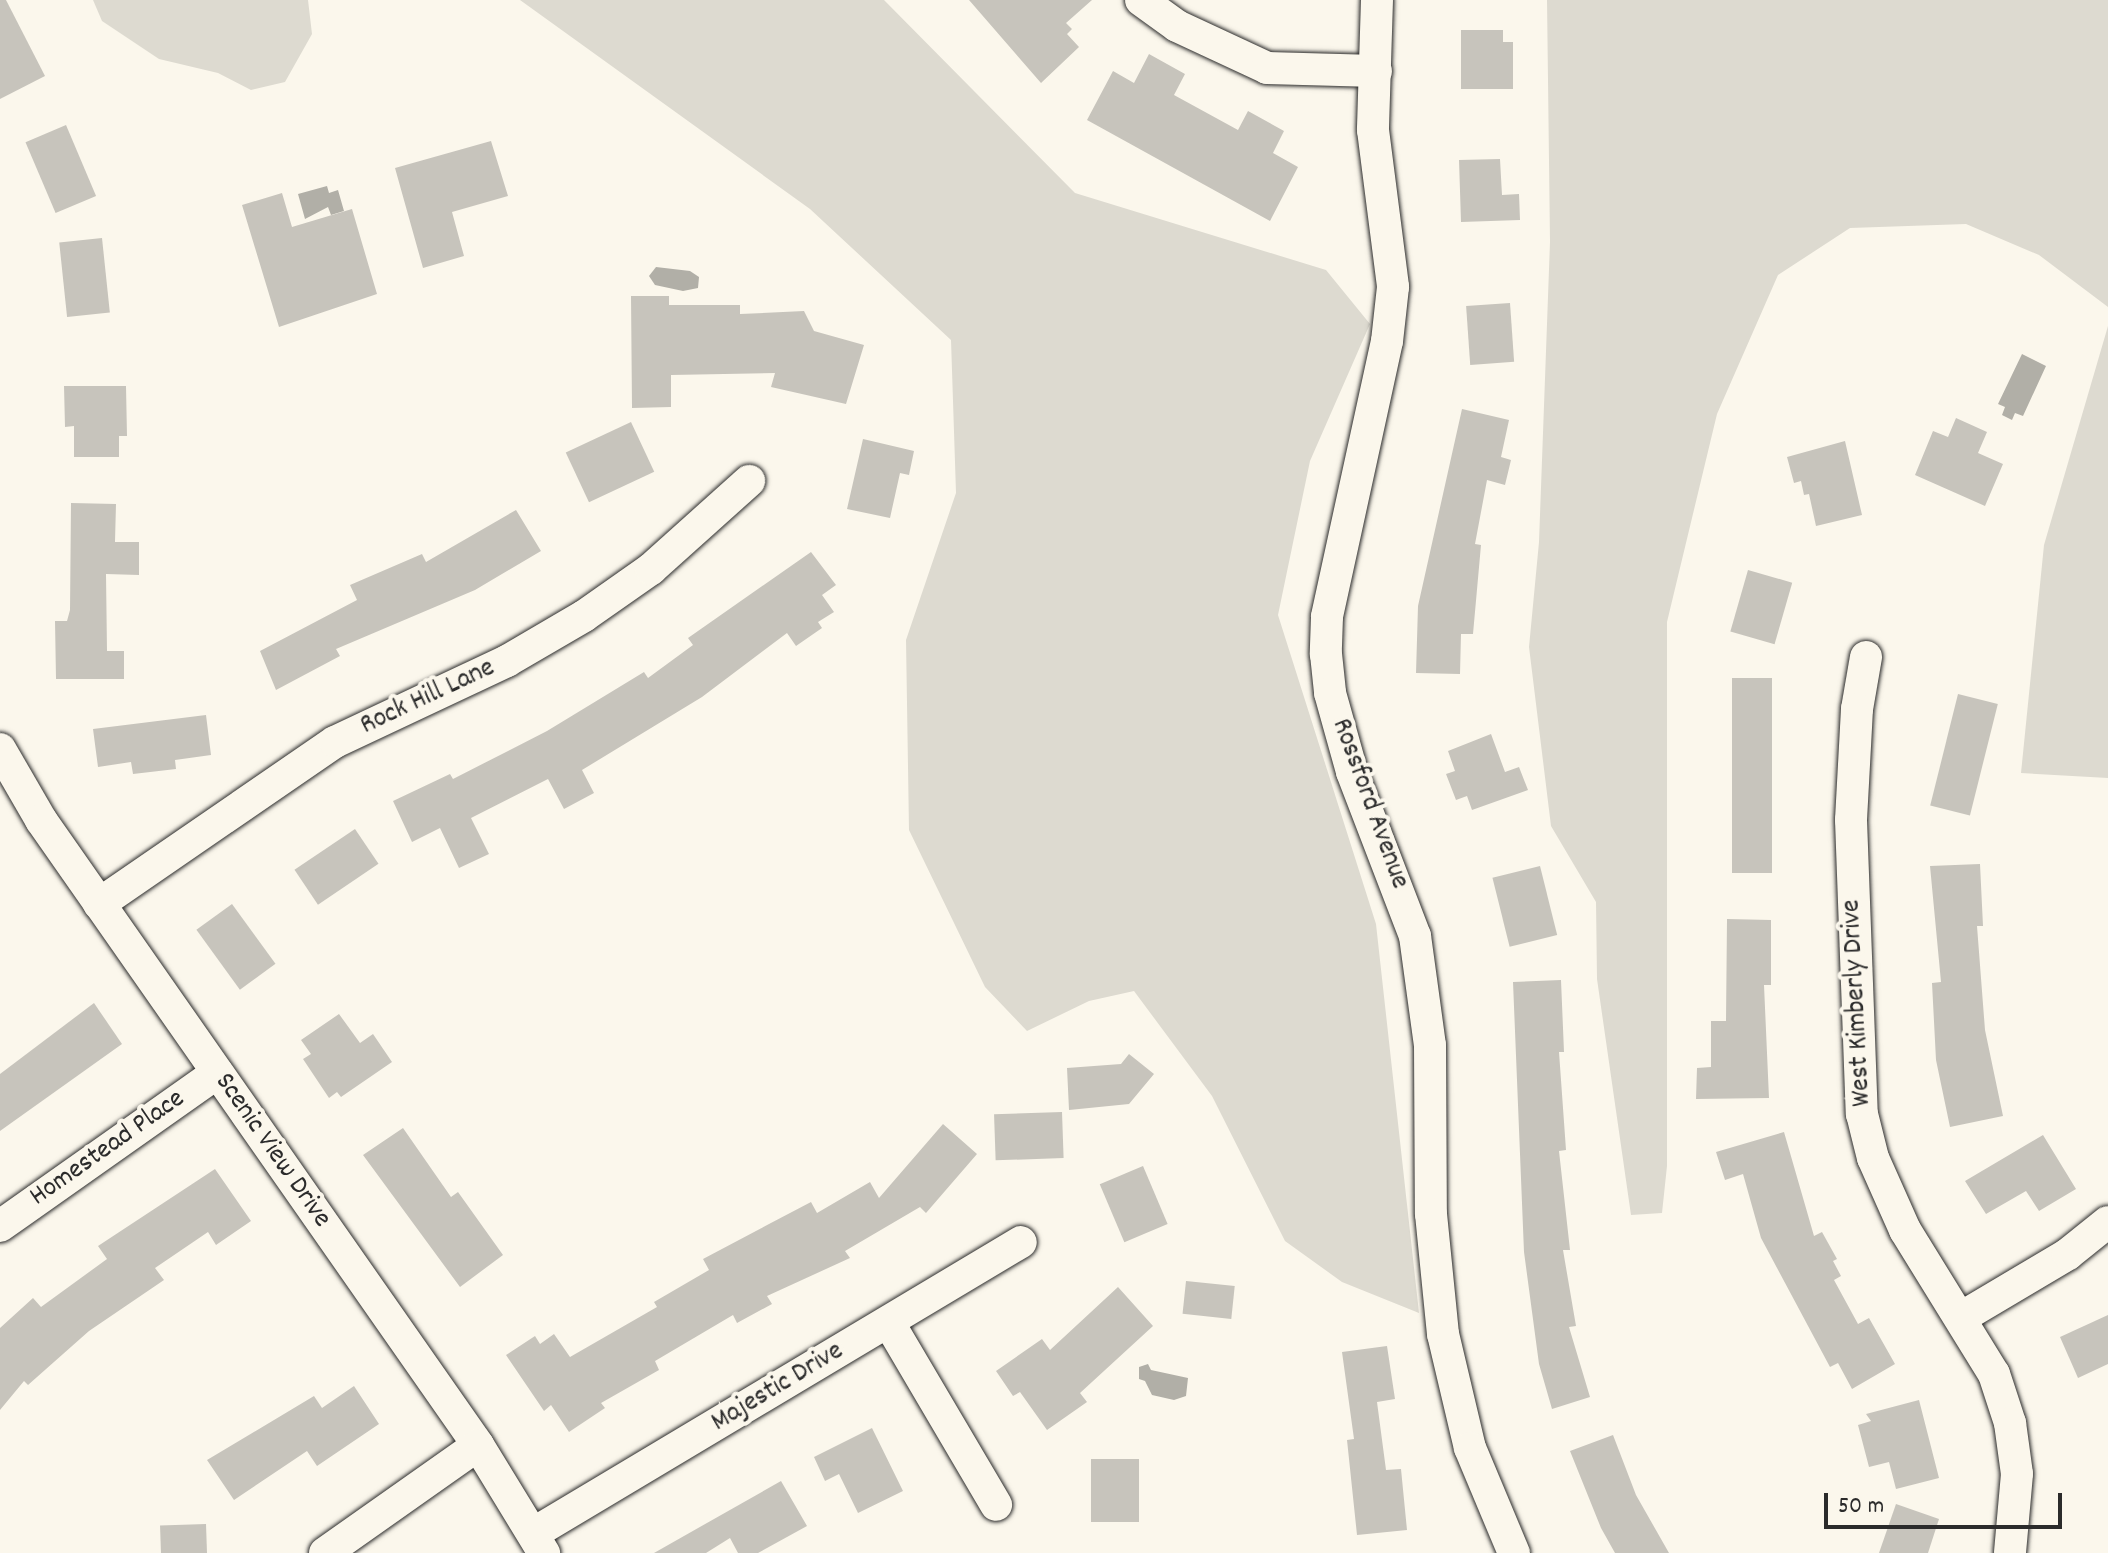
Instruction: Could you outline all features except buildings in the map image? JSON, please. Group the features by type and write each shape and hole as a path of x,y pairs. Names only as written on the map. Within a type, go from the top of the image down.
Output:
{"street":[{"path":"1141,0 1177,26 1267,68 1376,71"},
{"name":"Rossford Avenue","path":"1377,0 1373,130 1393,287 1387,341 1327,617 1326,654 1330,693 1352,772 1415,936 1430,1045 1431,1214 1443,1334 1470,1448 1514,1553"},
{"name":"Rock Hill Lane","path":"99,904 335,742 507,661 584,616 651,569 749,481"},
{"name":"West Kimberly Drive","path":"1866,657 1857,709 1851,820 1862,1114 1886,1192 1994,1374 2010,1423 2017,1474 2010,1553"},
{"name":"Scenic View Drive","path":"0,749 99,904 478,1445 539,1543"},
{"name":"Homestead Place","path":"0,1226 217,1073"},
{"path":"1962,1317 2068,1254 2108,1222"},
{"name":"Majestic Drive","path":"539,1543 1021,1242"},
{"path":"889,1323 996,1505"},
{"path":"325,1553 478,1445"}],"shaded area":[{"path":"93,0 308,0 312,34 285,82 251,90 218,73 159,59 102,21"},
{"path":"520,0 884,0 1075,193 1326,270 1370,324 1310,461 1278,615 1376,924 1419,1313 1342,1282 1285,1241 1212,1096 1134,991 1089,1001 1027,1031 985,987 909,830 906,640 956,493 951,340 810,209"},
{"path":"1547,0 2108,0 2108,307 2039,255 1966,224 1850,228 1778,275 1717,414 1667,622 1667,1166 1662,1213 1631,1215 1597,979 1596,902 1551,826 1529,647 1539,542 1550,242"},
{"path":"327,186 329,193 338,190 344,211 331,215 328,207 305,219 298,194"},
{"path":"656,267 690,271 699,277 698,288 683,291 655,285 649,276"},
{"path":"2108,326 2108,778 2021,773 2044,545"},
{"path":"2022,354 2046,366 2023,416 2015,413 2012,420 2002,415 2005,407 1998,404"},
{"path":"1148,1364 1151,1370 1188,1378 1186,1396 1174,1400 1152,1395 1145,1381 1139,1379 1139,1367"}]}
